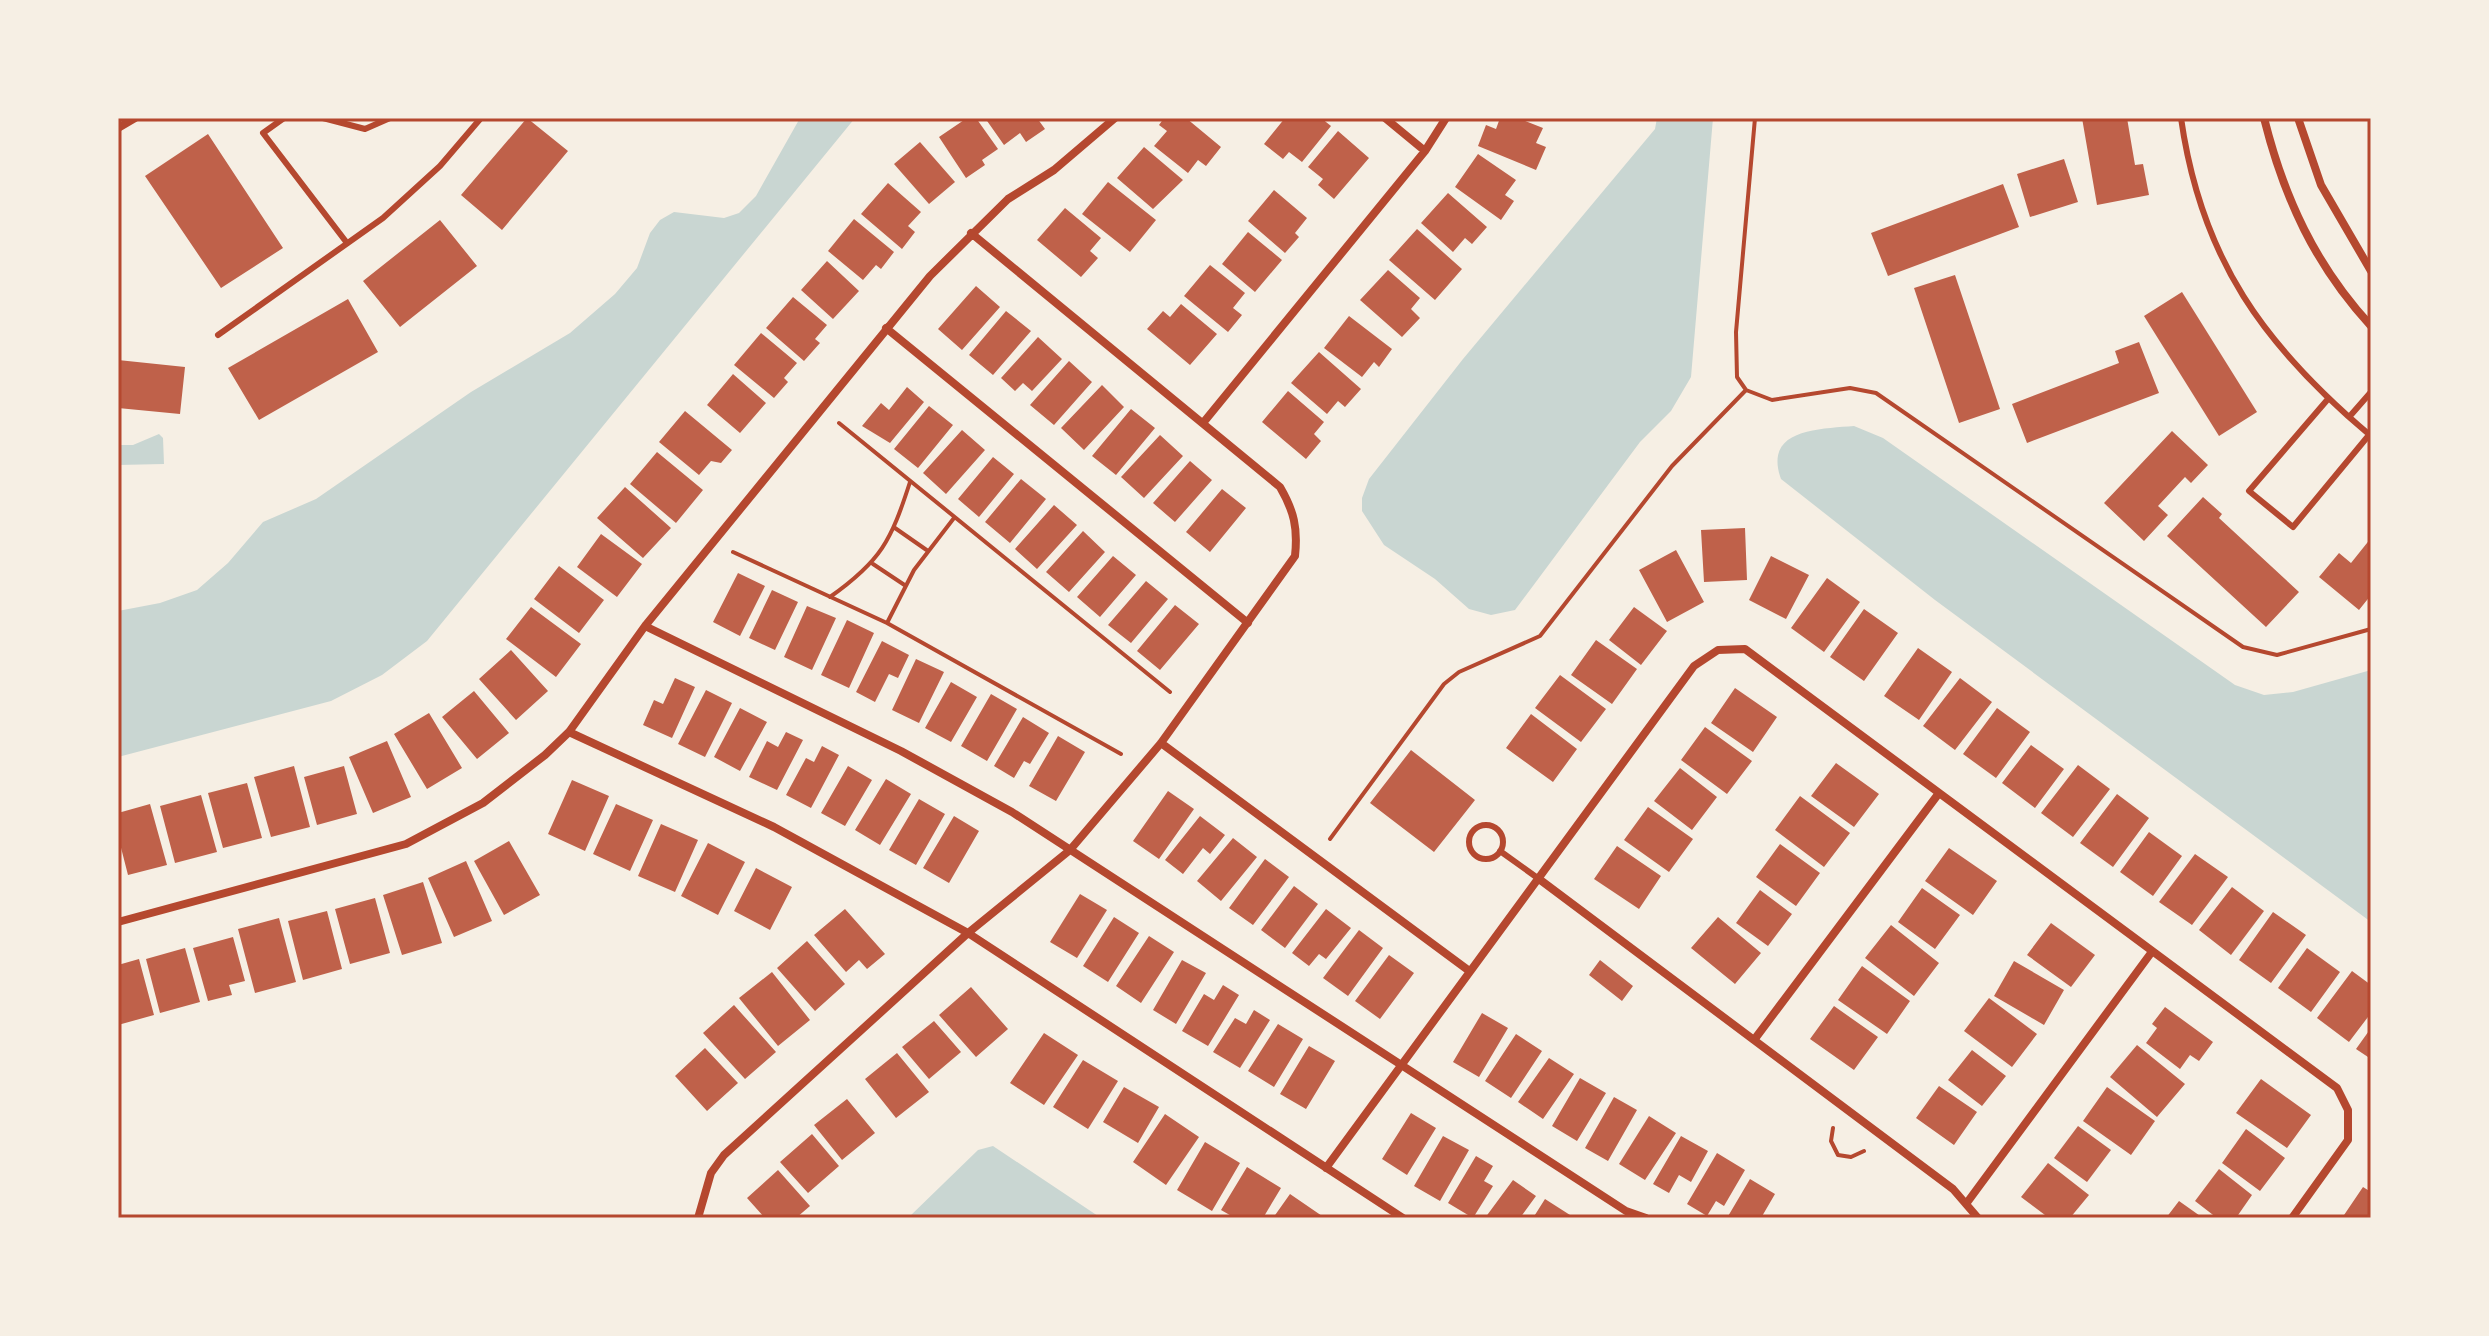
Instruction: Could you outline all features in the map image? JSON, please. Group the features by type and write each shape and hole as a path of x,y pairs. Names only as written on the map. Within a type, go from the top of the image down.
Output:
{"street":[{"path":"118,128 135,118"},
{"path":"118,922 406,844 483,803 545,755 569,732 645,626 886,328 971,233 1008,199 1054,170 1115,118"},
{"path":"1385,118 1425,151"},
{"path":"1203,423 1425,151 1446,118"},
{"path":"2264,118 2287,199 2314,254 2371,326"},
{"path":"2298,118 2321,185 2371,271"},
{"path":"698,1218 711,1173 724,1155 968,933 1070,850 1161,743 1295,556 1297,533 1293,510 1280,487 971,233"},
{"path":"886,328 1248,623"},
{"path":"645,626 901,751 1012,812 1626,1211 1646,1218"},
{"path":"1326,1168 1468,970 1539,879 1694,666 1718,650 1745,649 2337,1088 2348,1110 2348,1140 2292,1218"},
{"path":"569,732 774,827 968,933 1403,1218"},
{"path":"1161,743 1468,970"},
{"path":"1754,1040 1939,793"},
{"path":"1539,879 1953,1189 1978,1218"},
{"path":"1966,1204 2151,953"}],"lane":[{"path":"284,118 263,133 347,243"},
{"path":"323,118 365,129 390,118"},
{"path":"218,335 383,218 440,166 481,118"},
{"path":"2181,118 2188,168 2232,281 2281,352 2370,436 2293,527 2249,491 2328,399"},
{"path":"2350,416 2371,392"},
{"path":"1483,825 1496,827 1503,838 1500,851 1489,859 1476,856 1469,845 1472,832 1483,825"},
{"path":"1500,851 1539,879"}],"path":[{"path":"1755,118 1736,332 1737,377 1746,390 1772,400 1850,388 1876,393 2243,647 2277,655 2371,629"},
{"path":"1330,839 1444,684 1459,672 1531,641 1548,628 1593,565 1672,466 1746,390"},
{"path":"839,423 1170,692"},
{"path":"830,597 873,564 895,528 910,482"},
{"path":"887,623 928,551 954,518"},
{"path":"895,528 928,551"},
{"path":"733,552 887,623 1121,754"},
{"path":"873,564 906,586"},
{"path":"1833,1128 1831,1141 1838,1155 1851,1157 1864,1151"}],"shaded area":[{"path":"800,118 855,118 427,641 382,675 331,701 118,757 118,611 160,603 197,590 228,563 263,522 316,499 471,392 570,333 615,294 637,268 650,233 660,220 674,212 724,218 739,213 756,196"},
{"path":"1657,118 1713,118 1691,377 1671,411 1640,442 1515,610 1491,615 1469,609 1435,579 1384,545 1362,511 1362,498 1369,479 1463,359 1655,129"},
{"path":"1854,426 1883,438 2235,685 2264,695 2293,692 2371,670 2371,922 1935,600 1781,479 1777,462 1780,450 1787,441 1810,431"},
{"path":"159,434 163,438 164,464 118,465 118,445 133,445"},
{"path":"993,1146 1101,1218 908,1218 978,1150"}],"building":[{"path":"527,118 568,151 502,230 461,195"},
{"path":"967,118 976,118 998,149 982,160 985,165 966,178 939,137"},
{"path":"985,118 1037,118 1045,129 1026,142 1020,133 1004,145"},
{"path":"1164,118 1186,118 1221,147 1206,166 1198,160 1188,173 1154,146 1167,131 1159,125"},
{"path":"1285,118 1321,118 1331,126 1302,162 1289,152 1283,159 1264,144"},
{"path":"1500,118 1518,118 1543,128 1536,143 1546,147 1536,170 1478,146 1486,125 1496,129"},
{"path":"2082,118 2127,118 2135,165 2143,164 2149,195 2097,205"},
{"path":"1338,131 1369,158 1334,199 1318,185 1323,179 1308,167"},
{"path":"208,134 283,248 221,288 145,176"},
{"path":"920,142 955,182 929,204 894,164"},
{"path":"1144,147 1183,180 1153,209 1117,178"},
{"path":"1478,154 1516,180 1505,195 1514,201 1501,220 1455,187"},
{"path":"2064,159 2078,202 2030,217 2017,174"},
{"path":"1108,182 1156,220 1130,252 1082,214"},
{"path":"888,183 921,212 908,226 915,232 902,249 861,214"},
{"path":"2003,184 2019,227 1888,276 1871,233"},
{"path":"1274,190 1307,218 1295,233 1299,237 1285,253 1248,221"},
{"path":"1448,193 1487,227 1472,244 1465,238 1453,252 1421,223"},
{"path":"1065,208 1101,238 1090,251 1098,258 1081,277 1037,240"},
{"path":"854,219 894,252 881,269 876,265 863,280 828,251"},
{"path":"440,220 477,266 400,327 363,281"},
{"path":"1417,229 1462,269 1435,300 1389,260"},
{"path":"1248,232 1282,260 1255,292 1222,264"},
{"path":"827,261 859,291 833,319 801,290"},
{"path":"1210,265 1245,293 1233,308 1242,315 1228,332 1184,296"},
{"path":"1388,270 1420,298 1411,309 1420,318 1402,337 1360,300"},
{"path":"1955,275 2000,409 1959,423 1914,288"},
{"path":"976,286 1000,307 962,350 938,329"},
{"path":"2182,292 2257,412 2219,436 2144,316"},
{"path":"793,297 827,325 815,339 820,343 804,361 766,328"},
{"path":"348,299 378,352 259,420 228,368"},
{"path":"1181,304 1217,334 1190,365 1147,329 1163,311 1170,317"},
{"path":"1006,311 1031,331 993,375 969,355"},
{"path":"1349,316 1392,349 1379,367 1374,362 1362,377 1324,348"},
{"path":"761,333 797,363 784,378 788,382 774,398 734,365"},
{"path":"1038,337 1062,359 1032,391 1023,383 1015,391 1001,378"},
{"path":"2139,342 2159,393 2027,443 2012,404 2119,363 2115,351"},
{"path":"1319,352 1361,389 1345,407 1338,401 1327,414 1291,383"},
{"path":"118,360 185,367 180,414 118,408"},
{"path":"1069,361 1092,382 1054,425 1030,405"},
{"path":"733,374 766,403 740,433 707,405"},
{"path":"1102,385 1124,407 1084,450 1061,428"},
{"path":"907,387 924,402 890,443 862,426 881,403 889,410"},
{"path":"1288,391 1324,422 1314,434 1321,441 1306,459 1262,422"},
{"path":"929,406 953,425 918,468 894,449"},
{"path":"1131,409 1155,428 1116,475 1092,456"},
{"path":"685,411 732,450 721,463 711,461 699,475 659,442"},
{"path":"962,430 985,450 946,494 923,473"},
{"path":"2172,431 2208,465 2191,483 2185,477 2158,506 2168,515 2144,541 2104,503"},
{"path":"1160,435 1183,456 1144,498 1121,477"},
{"path":"657,452 703,490 676,523 630,484"},
{"path":"993,457 1014,474 979,517 958,499"},
{"path":"1190,461 1212,480 1175,522 1153,503"},
{"path":"1021,479 1046,499 1010,543 985,522"},
{"path":"625,487 671,528 643,558 597,518"},
{"path":"1222,489 1246,508 1210,552 1186,532"},
{"path":"2203,497 2222,514 2219,518 2299,592 2266,627 2167,536"},
{"path":"1054,505 1077,525 1037,569 1015,549"},
{"path":"1745,528 1747,580 1704,582 1701,530"},
{"path":"1083,531 1105,552 1069,592 1046,572"},
{"path":"601,534 642,564 617,597 577,567"},
{"path":"2371,538 2371,595 2359,610 2319,577 2339,553 2351,563"},
{"path":"1676,550 1704,602 1667,622 1639,570"},
{"path":"1113,556 1136,575 1100,617 1077,597"},
{"path":"1771,556 1809,575 1786,619 1749,600"},
{"path":"559,566 604,600 579,633 534,599"},
{"path":"738,573 765,586 740,636 713,622"},
{"path":"1827,578 1860,602 1824,652 1791,628"},
{"path":"1146,581 1168,599 1131,643 1108,625"},
{"path":"772,590 798,602 775,650 749,638"},
{"path":"1175,605 1199,624 1160,670 1137,651"},
{"path":"807,606 836,618 812,670 784,657"},
{"path":"531,607 581,644 556,677 506,639"},
{"path":"1634,607 1667,631 1641,665 1609,640"},
{"path":"1864,609 1898,633 1864,681 1830,657"},
{"path":"847,620 874,633 849,688 821,675"},
{"path":"1596,640 1637,669 1612,704 1571,675"},
{"path":"882,641 909,655 898,678 889,674 875,702 856,692"},
{"path":"1918,648 1952,672 1919,720 1884,696"},
{"path":"511,650 548,691 516,720 479,679"},
{"path":"916,659 944,672 919,723 892,710"},
{"path":"1560,675 1606,709 1581,742 1535,708"},
{"path":"675,678 695,687 672,738 643,725 654,700 663,704"},
{"path":"1960,678 1992,702 1955,750 1923,726"},
{"path":"951,682 977,697 951,742 925,728"},
{"path":"1735,688 1777,717 1753,752 1711,723"},
{"path":"706,690 732,703 705,757 678,744"},
{"path":"474,691 509,733 477,759 442,717"},
{"path":"991,694 1017,709 987,761 961,746"},
{"path":"740,708 767,722 740,771 714,757"},
{"path":"1997,708 2030,732 1996,778 1963,754"},
{"path":"429,713 462,768 427,789 394,734"},
{"path":"1531,714 1577,749 1553,782 1506,748"},
{"path":"1023,717 1049,733 1030,764 1024,761 1014,778 994,766"},
{"path":"1705,727 1752,761 1727,794 1681,760"},
{"path":"786,732 803,740 777,790 749,777 767,741 778,747"},
{"path":"1058,736 1085,752 1056,801 1029,786"},
{"path":"387,741 411,797 373,813 349,757"},
{"path":"2031,745 2064,769 2035,808 2002,783"},
{"path":"822,746 839,755 811,808 786,795 806,758 814,762"},
{"path":"1411,750 1475,800 1434,852 1370,803"},
{"path":"1836,763 1879,794 1854,827 1811,796"},
{"path":"2078,765 2110,789 2073,837 2041,813"},
{"path":"294,766 310,827 271,837 254,777"},
{"path":"344,766 357,814 317,825 304,777"},
{"path":"848,766 872,780 845,826 821,813"},
{"path":"1680,768 1717,797 1692,830 1654,801"},
{"path":"886,779 911,794 880,845 855,830"},
{"path":"572,780 609,796 585,851 548,834"},
{"path":"247,783 262,838 223,848 208,793"},
{"path":"1168,791 1194,809 1159,859 1133,841"},
{"path":"2117,794 2149,818 2113,867 2080,843"},
{"path":"201,795 217,852 175,863 160,806"},
{"path":"1800,796 1850,833 1824,867 1775,830"},
{"path":"919,799 945,814 916,865 889,850"},
{"path":"150,804 167,865 128,875 118,836 118,813"},
{"path":"616,804 653,820 630,871 593,854"},
{"path":"1648,807 1693,839 1669,872 1624,840"},
{"path":"954,816 979,831 949,883 923,868"},
{"path":"1200,816 1225,835 1210,854 1203,848 1183,874 1165,860"},
{"path":"661,824 698,840 675,892 638,876"},
{"path":"2149,832 2182,856 2153,896 2120,872"},
{"path":"1233,838 1257,857 1221,901 1197,881"},
{"path":"509,841 540,895 504,915 474,861"},
{"path":"708,843 745,862 718,915 681,896"},
{"path":"1780,844 1820,873 1796,906 1756,877"},
{"path":"1617,846 1661,876 1639,909 1594,879"},
{"path":"1949,848 1997,881 1973,915 1925,881"},
{"path":"2195,854 2228,877 2192,925 2159,902"},
{"path":"1265,859 1289,877 1253,925 1229,908"},
{"path":"466,861 492,921 454,937 428,878"},
{"path":"756,868 792,887 770,930 734,911"},
{"path":"423,882 442,943 402,955 383,895"},
{"path":"1294,886 1318,904 1285,948 1261,930"},
{"path":"2232,887 2264,911 2231,955 2199,930"},
{"path":"1922,888 1960,915 1935,949 1898,922"},
{"path":"1760,890 1792,914 1768,946 1736,923"},
{"path":"1080,894 1107,910 1077,958 1050,942"},
{"path":"375,898 390,953 350,964 335,909"},
{"path":"845,909 885,954 867,969 859,960 846,972 814,935"},
{"path":"1326,909 1351,928 1326,959 1319,954 1309,966 1292,953"},
{"path":"327,911 342,969 303,980 288,921"},
{"path":"2273,912 2306,935 2271,983 2239,960"},
{"path":"1114,917 1139,933 1108,982 1083,966"},
{"path":"1718,917 1761,953 1735,984 1691,948"},
{"path":"279,918 296,982 255,993 238,929"},
{"path":"2051,923 2095,955 2071,987 2027,955"},
{"path":"1891,925 1939,963 1914,996 1865,958"},
{"path":"1359,930 1383,948 1348,996 1323,978"},
{"path":"1149,936 1174,952 1141,1003 1116,986"},
{"path":"233,937 245,981 229,985 232,995 208,1001 193,948"},
{"path":"807,941 845,984 815,1011 777,968"},
{"path":"185,948 200,1002 160,1013 146,959"},
{"path":"2307,948 2340,972 2311,1012 2278,988"},
{"path":"1389,955 1414,973 1380,1019 1355,1001"},
{"path":"139,959 154,1015 118,1025 118,965"},
{"path":"1182,960 1206,973 1176,1024 1153,1010"},
{"path":"1600,960 1633,986 1622,1001 1589,975"},
{"path":"2014,961 2064,990 2044,1025 1994,996"},
{"path":"1862,966 1910,1001 1887,1034 1838,1000"},
{"path":"2352,971 2371,985 2371,1013 2349,1042 2317,1018"},
{"path":"772,972 810,1020 778,1046 739,998"},
{"path":"1223,985 1239,995 1208,1046 1182,1031 1204,994 1214,1000"},
{"path":"971,987 1008,1029 976,1057 939,1015"},
{"path":"1989,998 2037,1034 2012,1067 1964,1031"},
{"path":"734,1005 776,1052 745,1079 703,1033"},
{"path":"1834,1006 1878,1037 1854,1070 1810,1039"},
{"path":"2165,1007 2213,1042 2199,1061 2190,1055 2180,1069 2146,1043 2157,1028 2152,1024"},
{"path":"1254,1010 1270,1020 1240,1068 1213,1052 1235,1018 1246,1024"},
{"path":"1482,1013 1508,1028 1479,1077 1453,1062"},
{"path":"934,1021 961,1052 929,1079 902,1047"},
{"path":"1278,1024 1303,1039 1274,1087 1248,1071"},
{"path":"2371,1028 2371,1059 2356,1049"},
{"path":"1044,1033 1078,1055 1044,1105 1010,1083"},
{"path":"1516,1034 1542,1051 1511,1098 1485,1081"},
{"path":"2137,1045 2185,1084 2157,1117 2110,1077"},
{"path":"1309,1046 1335,1061 1306,1109 1280,1094"},
{"path":"705,1048 738,1083 707,1111 675,1076"},
{"path":"1972,1050 2006,1076 1982,1106 1948,1080"},
{"path":"897,1053 929,1092 896,1118 865,1079"},
{"path":"1549,1058 1574,1074 1543,1119 1518,1102"},
{"path":"1083,1060 1118,1081 1088,1129 1053,1107"},
{"path":"1580,1078 1606,1093 1577,1141 1552,1126"},
{"path":"2261,1079 2311,1115 2287,1148 2236,1113"},
{"path":"1939,1086 1977,1112 1954,1145 1916,1118"},
{"path":"1124,1087 1159,1107 1138,1143 1103,1122"},
{"path":"2107,1087 2155,1121 2131,1155 2083,1121"},
{"path":"1614,1097 1637,1110 1608,1161 1585,1148"},
{"path":"847,1099 875,1133 842,1160 814,1125"},
{"path":"1411,1113 1436,1128 1407,1175 1382,1159"},
{"path":"1165,1114 1199,1137 1166,1185 1133,1162"},
{"path":"1649,1116 1676,1133 1645,1180 1619,1164"},
{"path":"2078,1126 2111,1150 2087,1182 2054,1158"},
{"path":"2246,1129 2285,1158 2260,1191 2222,1163"},
{"path":"812,1134 839,1166 808,1193 780,1162"},
{"path":"1443,1136 1469,1150 1440,1201 1414,1186"},
{"path":"1681,1136 1708,1151 1691,1182 1679,1175 1669,1193 1653,1184"},
{"path":"1205,1142 1240,1163 1212,1211 1177,1190"},
{"path":"1717,1153 1745,1170 1724,1206 1716,1201 1707,1216 1687,1204"},
{"path":"1476,1156 1493,1166 1484,1181 1493,1186 1473,1218 1448,1203"},
{"path":"2048,1163 2089,1195 2070,1218 2049,1218 2021,1197"},
{"path":"1247,1167 1281,1188 1263,1218 1235,1218 1221,1210"},
{"path":"2219,1169 2252,1195 2236,1218 2217,1218 2195,1201"},
{"path":"778,1170 810,1206 796,1218 765,1218 747,1198"},
{"path":"1750,1179 1775,1194 1761,1218 1727,1218"},
{"path":"1513,1180 1536,1196 1520,1218 1485,1218"},
{"path":"2363,1187 2371,1192 2371,1218 2342,1218"},
{"path":"1290,1194 1325,1218 1273,1218"},
{"path":"1545,1199 1570,1215 1568,1218 1533,1218"},
{"path":"2179,1201 2203,1218 2166,1218"}]}
